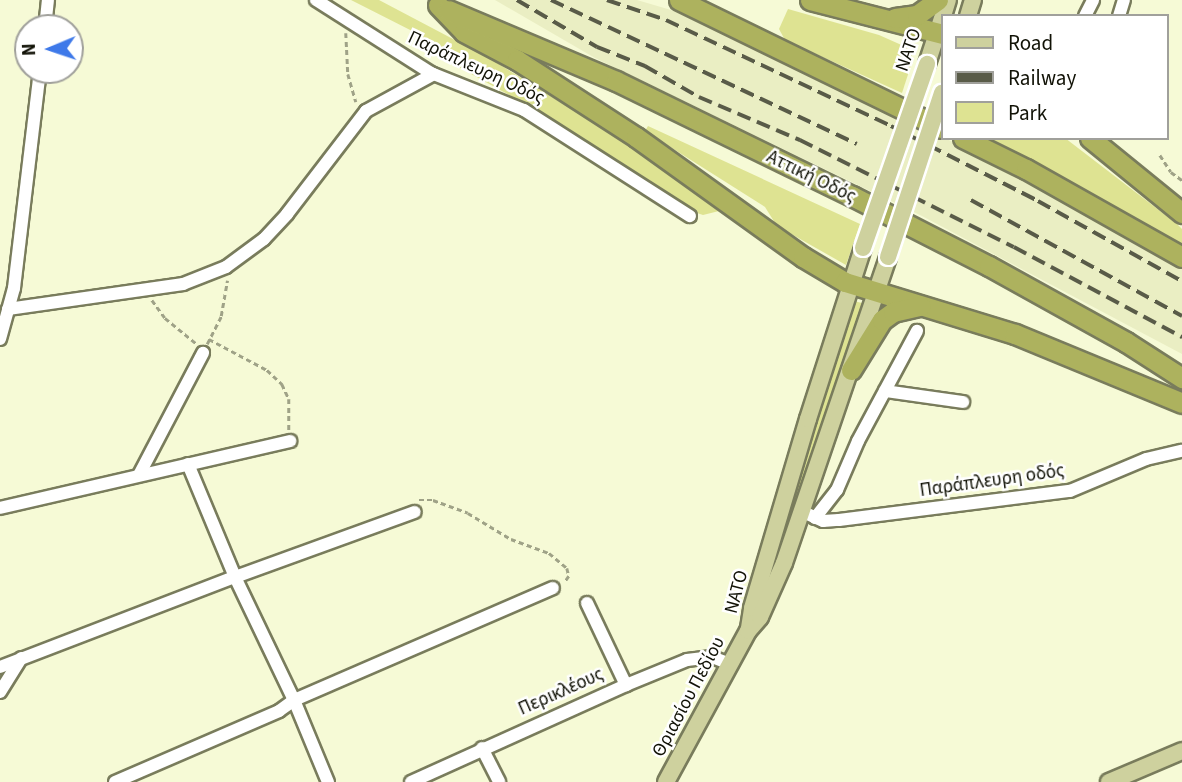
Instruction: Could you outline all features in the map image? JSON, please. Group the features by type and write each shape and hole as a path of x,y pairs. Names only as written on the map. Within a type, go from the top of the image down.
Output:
{"highway":[{"path":"678,0 940,127"},
{"path":"810,0 887,18 940,25"},
{"path":"887,18 917,15 938,0"},
{"path":"433,2 464,32 517,60 636,136 803,257 850,284 1015,334 1182,403"},
{"name":"Αττική Οδός","path":"433,2 616,81 852,197 989,266 1126,342 1182,378"},
{"path":"968,140 1026,169 1182,257"},
{"path":"1092,140 1182,213"},
{"path":"850,370 882,320 906,307 922,306"}],"main road":[{"name":"ΝΑΤΟ","path":"748,631 752,608 850,284 940,28"},
{"name":"ΝΑΤΟ","path":"748,631 760,617 809,515 850,370 940,99"},
{"name":"Θριασίου Πεδίου","path":"666,782 748,631"},
{"path":"1109,782 1182,751"}],"street":[{"name":"Παράπλευρη Οδός","path":"316,0 434,74 524,110 690,216"},
{"path":"8,309 183,284 226,267 264,239 287,214 363,114 385,98 434,74"},
{"path":"0,338 8,309 6,295 38,84"},
{"path":"809,515 837,489 917,331"},
{"path":"139,475 204,353"},
{"path":"885,391 963,402"},
{"path":"0,508 290,441"},
{"name":"Παράπλευρη οδός","path":"809,515 823,521 1070,491 1146,458 1182,451"},
{"path":"188,464 235,577 294,700 328,782"},
{"path":"0,667 415,512"},
{"path":"115,782 278,711 294,700 553,588"},
{"path":"587,603 626,685"},
{"name":"Περικλέους","path":"411,782 626,685 701,657 730,664"},
{"path":"0,692 21,658"},
{"path":"482,748 499,782"}],"path":[{"path":"347,20 348,74 363,114"},
{"path":"1160,155 1171,172 1182,180"},
{"path":"204,353 221,316 227,283 226,267"},
{"path":"146,290 165,318 197,342 204,353"},
{"path":"209,339 267,370 282,384 289,399 290,441"},
{"path":"415,512 416,501 433,500 468,513 511,539 549,553 561,560 569,576 564,583 553,588"}],"shaded area":[{"path":"495,0 637,0 671,10 828,80 940,136 940,140 949,140 1045,188 1182,264 1182,354 922,216 595,58"}],"green space":[{"path":"351,0 379,0 489,58 647,156 719,211 703,215 691,211 554,120 419,45 422,36"},
{"path":"788,9 879,35 906,47 912,53 912,62 902,93 785,40 779,29"},
{"path":"648,126 860,224 846,265 786,231 775,223 765,207 645,131"},
{"path":"990,140 1068,140 1177,224 1182,229 1182,245"},
{"path":"854,301 862,303 793,521 787,518"}],"railway":[{"path":"517,0 597,47 645,66 699,97 800,140 1014,247 1182,337"},
{"path":"551,0 857,144"},
{"path":"607,0 666,20 891,126 1038,201 1182,281"},
{"path":"971,200 1182,316"}]}
